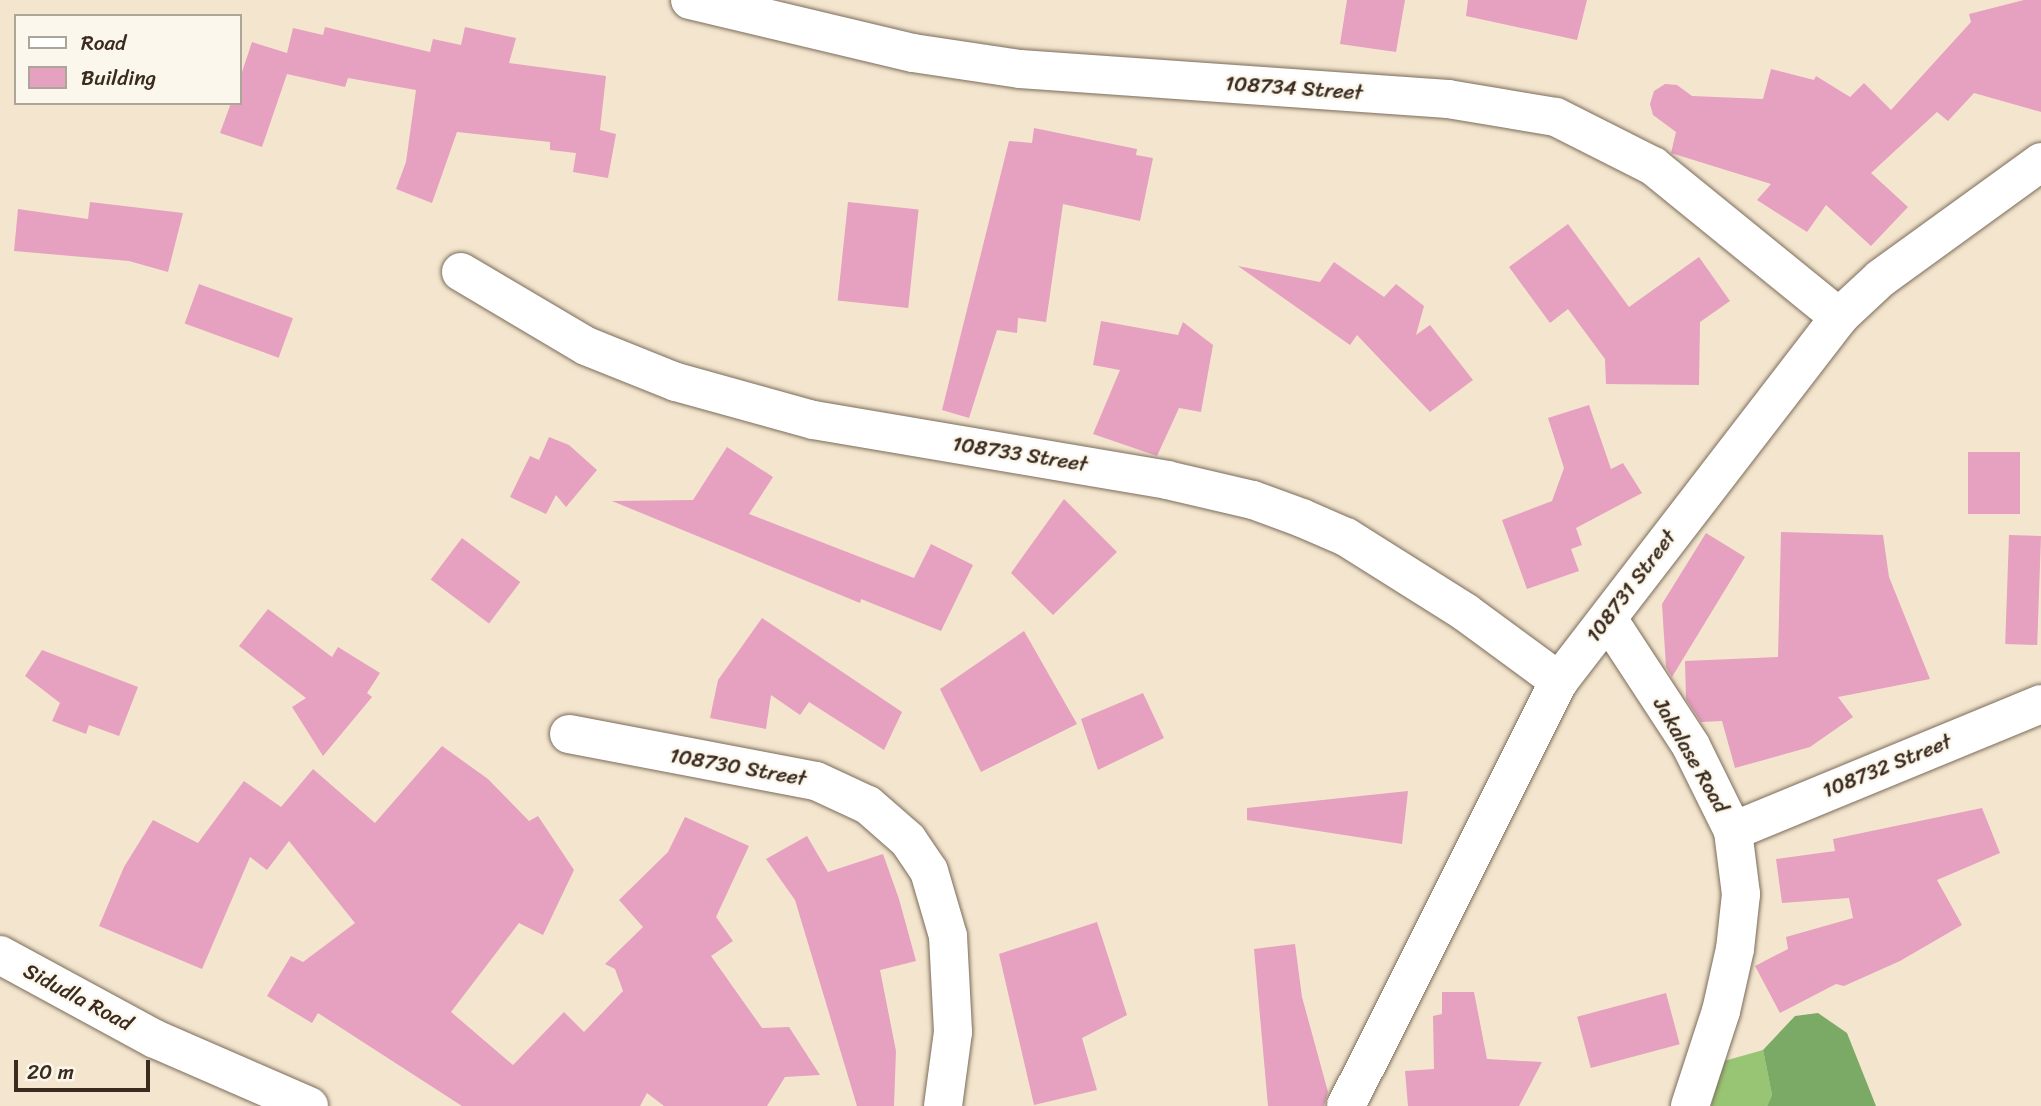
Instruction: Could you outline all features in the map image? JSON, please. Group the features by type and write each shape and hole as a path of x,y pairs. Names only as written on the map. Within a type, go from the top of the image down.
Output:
{"street":[{"name":"108734 Street","path":"690,0 913,53 1020,69 1448,99 1556,117 1653,166 1839,317"},
{"name":"108731 Street","path":"1346,1106 1559,681 1839,317 1881,278 2041,162"},
{"name":"108733 Street","path":"461,272 586,346 676,382 813,420 1167,480 1252,500 1302,518 1346,537 1465,612 1559,681"},
{"name":"Jakalase Road","path":"1608,619 1691,746 1733,831 1741,894 1735,948 1721,1012 1690,1106"},
{"name":"108732 Street","path":"1733,831 2041,704"},
{"name":"108730 Street","path":"569,734 816,781 868,805 908,840 929,871 948,936 953,1032 943,1106"},
{"name":"Sidudla Road","path":"0,955 155,1039 309,1106"}],"green space":[{"path":"1818,1013 1847,1033 1876,1106 1767,1106 1772,1095 1763,1050 1795,1016"},
{"path":"1763,1050 1772,1095 1767,1106 1711,1106 1724,1061"}],"building":[{"path":"1347,0 1405,0 1396,52 1340,44"},
{"path":"1468,0 1587,0 1577,40 1466,16"},
{"path":"2024,0 2041,0 2041,112 1974,93 1948,121 1937,112 1871,173 1908,207 1871,246 1826,205 1807,232 1757,200 1771,184 1671,153 1676,132 1653,115 1650,104 1654,91 1665,84 1677,85 1692,96 1763,99 1771,69 1814,80 1816,76 1850,97 1864,83 1891,110 1971,22 1969,14"},
{"path":"325,27 430,52 433,39 461,45 465,27 516,38 509,63 606,76 600,130 616,134 608,178 573,172 576,153 550,150 550,142 457,132 432,203 396,189 406,162 416,90 348,78 345,87 287,74 262,147 220,133 230,105 242,105 242,72 252,42 287,53 293,28 323,35"},
{"path":"1034,128 1137,149 1136,155 1153,158 1140,221 1063,204 1046,322 1018,318 1017,333 997,330 969,418 942,410 1009,141 1032,143"},
{"path":"90,202 183,213 168,272 129,261 14,251 18,209 88,219"},
{"path":"848,202 919,209 908,308 838,300"},
{"path":"1568,224 1629,307 1699,257 1730,301 1700,322 1699,385 1606,384 1605,359 1568,309 1550,323 1509,267"},
{"path":"1334,262 1384,297 1396,284 1424,306 1416,335 1430,325 1473,380 1430,412 1357,335 1350,345 1238,266 1320,282"},
{"path":"199,284 293,318 279,358 185,323"},
{"path":"1101,321 1178,335 1183,322 1213,345 1201,412 1179,408 1157,456 1093,434 1120,370 1093,365"},
{"path":"1589,405 1611,469 1623,463 1642,493 1576,528 1582,545 1571,549 1579,571 1527,589 1502,520 1552,501 1564,468 1548,418"},
{"path":"549,437 569,445 597,470 566,507 556,495 546,514 510,497 530,456 539,460"},
{"path":"727,447 773,477 749,514 914,578 931,544 973,565 941,631 861,599 860,603 612,501 693,500"},
{"path":"1968,452 2020,452 2020,514 1968,514"},
{"path":"1064,499 1117,552 1053,615 1011,573"},
{"path":"1781,532 1883,535 1889,577 1930,679 1838,697 1853,717 1810,747 1735,768 1722,721 1701,722 1686,699 1685,661 1778,657"},
{"path":"1706,533 1745,557 1672,677 1666,667 1662,604"},
{"path":"2009,535 2041,536 2037,645 2005,644"},
{"path":"462,538 520,582 489,623 431,580"},
{"path":"268,609 332,657 338,647 380,673 367,693 372,697 323,756 292,707 306,698 239,646"},
{"path":"762,618 902,712 884,750 809,702 800,715 771,695 766,729 710,718 718,680"},
{"path":"1024,631 1077,724 981,772 940,689"},
{"path":"42,650 138,687 119,736 89,725 86,734 52,721 60,703 25,676"},
{"path":"1143,693 1164,738 1098,770 1081,719"},
{"path":"442,746 488,779 529,821 538,816 574,870 543,935 519,923 451,1012 513,1065 564,1012 584,1032 623,991 615,969 605,964 643,927 619,900 668,852 685,817 749,846 716,917 733,941 711,956 762,1028 789,1027 820,1075 785,1077 767,1106 664,1106 647,1093 640,1106 462,1106 318,1013 312,1023 267,996 291,956 303,962 355,923 289,841 267,870 250,857 202,969 99,926 124,867 153,820 198,843 244,781 281,807 313,769 375,823"},
{"path":"1408,791 1402,844 1247,820 1247,808"},
{"path":"1982,808 2000,853 1937,880 1962,925 1900,961 1844,986 1836,984 1780,1013 1755,966 1788,949 1786,937 1853,918 1849,898 1782,903 1776,859 1835,851 1833,839"},
{"path":"807,836 828,872 883,854 899,899 916,961 880,970 896,1051 894,1106 857,1106 795,900 766,859"},
{"path":"1097,922 1127,1015 1082,1038 1097,1090 1034,1105 999,954"},
{"path":"1295,944 1302,997 1328,1092 1324,1106 1268,1106 1254,949"},
{"path":"1442,992 1474,992 1487,1059 1542,1062 1519,1106 1408,1106 1405,1071 1434,1069 1433,1016 1442,1014"},
{"path":"1666,993 1680,1044 1591,1068 1577,1017"}]}
